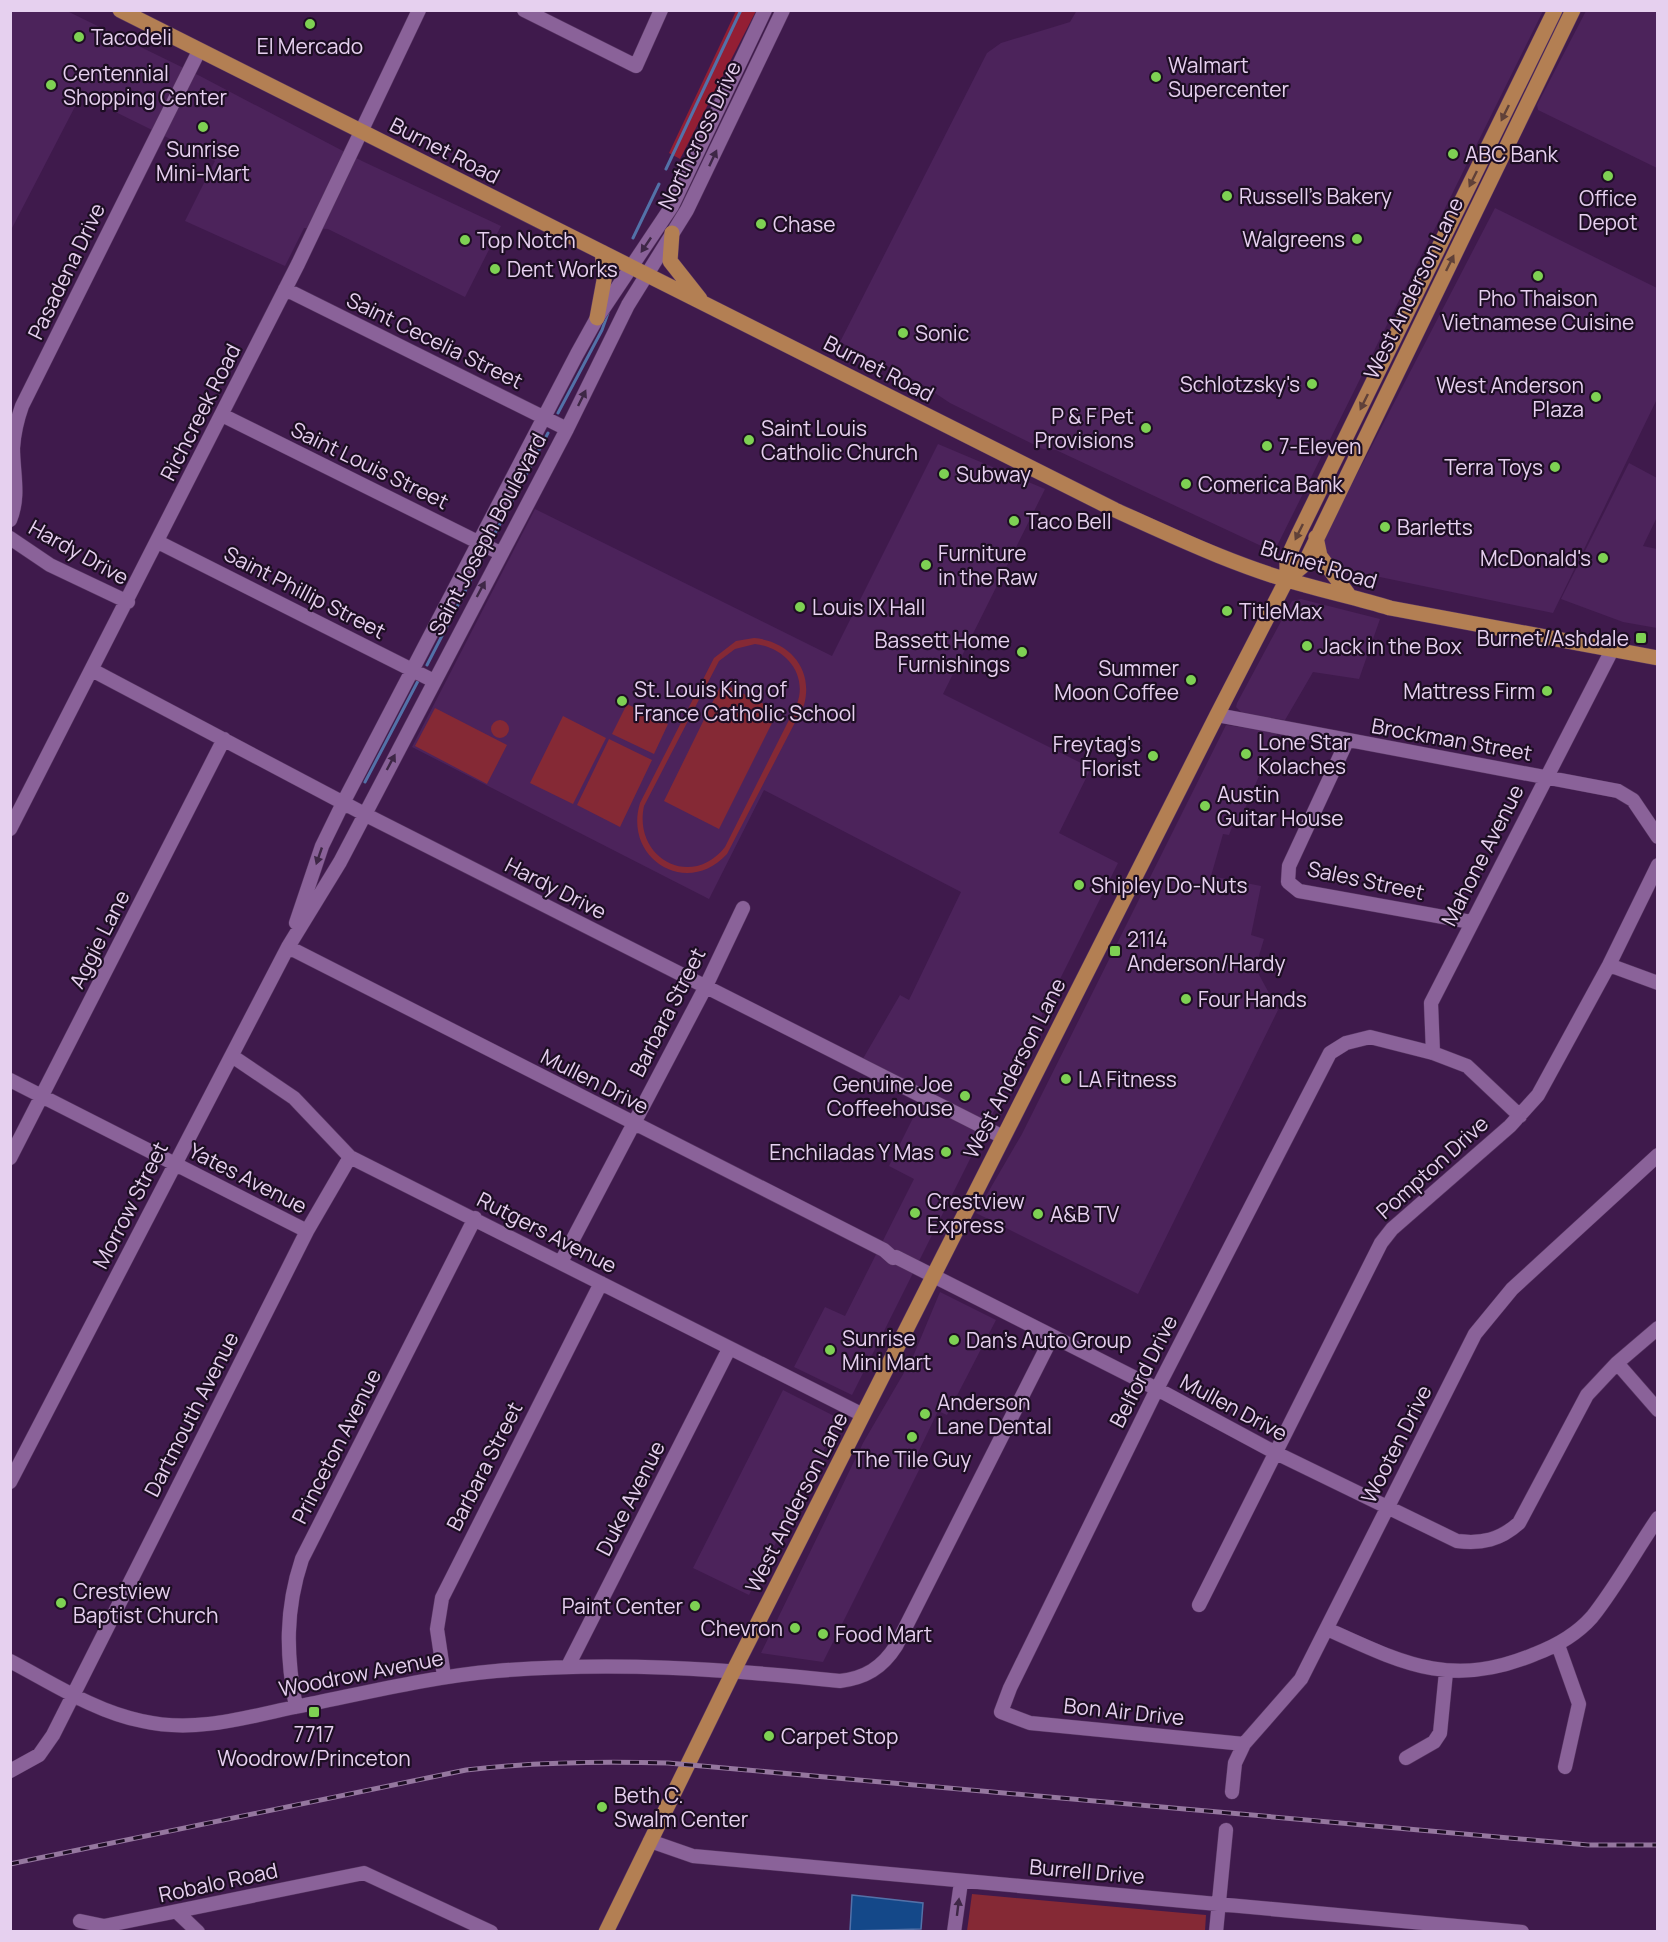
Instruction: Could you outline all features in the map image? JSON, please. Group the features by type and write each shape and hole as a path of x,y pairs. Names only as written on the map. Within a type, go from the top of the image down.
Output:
{"main road":[{"name":"Burnet Road","path":"120,10 1115,510 1169,534 1287,579 1348,594 1390,608 1658,658"},
{"name":"West Anderson Lane","path":"1287,579 1287,559 1508,144 1573,10"},
{"name":"West Anderson Lane","path":"606,1932 862,1415 1217,715 1287,579 1304,565 1493,137 1555,11"},
{"path":"1537,86 1532,74 1554,29 1555,11"},
{"path":"1493,137 1508,144"},
{"path":"672,234 670,261 703,304"},
{"path":"597,318 605,275 602,252"},
{"path":"1316,537 1320,556 1348,594"}],"street":[{"name":"Richcreek Road","path":"10,829 128,602 285,289 363,132 419,10"},
{"path":"524,10 636,66 661,10"},
{"name":"Northcross Drive","path":"631,267 672,206 765,10"},
{"name":"Northcross Drive","path":"647,275 700,184 783,10"},
{"name":"Pasadena Drive","path":"10,520 16,492 13,448 15,427 22,406 199,51"},
{"path":"727,90 741,98"},
{"name":"Saint Joseph Boulevard","path":"343,803 597,318 631,267"},
{"name":"Saint Joseph Boulevard","path":"364,814 567,429 628,305 647,275"},
{"name":"Saint Cecelia Street","path":"285,289 567,429"},
{"name":"Saint Louis Street","path":"222,415 500,553"},
{"name":"Hardy Drive","path":"10,538 50,565 128,602"},
{"name":"Saint Phillip Street","path":"158,542 434,681"},
{"name":"Mahone Avenue","path":"1433,1053 1431,1003 1612,650"},
{"name":"Hardy Drive","path":"92,670 364,814 1003,1137"},
{"name":"Brockman Street","path":"1217,715 1627,795 1658,837"},
{"name":"Aggie Lane","path":"10,1158 224,739"},
{"name":"Sales Street","path":"1347,741 1289,866 1288,882 1299,891 1471,922"},
{"name":"Morrow Street","path":"288,947 322,846 343,803"},
{"name":"Morrow Street","path":"10,1482 288,947 340,862 364,814"},
{"name":"Pompton Drive","path":"1199,1605 1381,1243 1392,1229 1520,1116 1538,1095 1609,965 1658,865"},
{"name":"Barbara Street","path":"561,1262 705,988 743,908"},
{"name":"Mullen Drive","path":"288,947 632,1124 1157,1389 1276,1453 1457,1541 1475,1543 1492,1540 1519,1523 1587,1395 1617,1363"},
{"path":"1609,965 1658,983"},
{"name":"Belford Drive","path":"1001,1712 1157,1389 1330,1053 1346,1043 1370,1037 1433,1053"},
{"path":"1433,1053 1467,1066 1520,1116"},
{"name":"Rutgers Avenue","path":"232,1056 294,1098 350,1157 862,1415"},
{"name":"Yates Avenue","path":"10,1080 307,1232"},
{"name":"Wooten Drive","path":"1232,1792 1234,1763 1244,1744 1284,1702 1301,1679 1475,1334 1512,1289 1658,1155"},
{"name":"Dartmouth Avenue","path":"10,1771 39,1755 54,1735 73,1692 307,1232 350,1157"},
{"name":"Princeton Avenue","path":"296,1707 288,1664 288,1628 292,1592 302,1558 475,1218"},
{"name":"Barbara Street","path":"444,1676 437,1629 442,1598 601,1283"},
{"path":"1658,1328 1617,1363 1658,1410"},
{"name":"Woodrow Avenue","path":"10,1662 127,1717 175,1726 222,1722 444,1676 568,1666 658,1665 840,1681 862,1677 881,1665 896,1646 1052,1337"},
{"name":"Duke Avenue","path":"568,1666 729,1349"},
{"path":"1327,1629 1398,1661 1446,1672 1506,1667 1558,1645 1591,1618 1658,1518"},
{"path":"1558,1645 1579,1704 1565,1767"},
{"path":"1406,1758 1434,1742 1440,1733 1446,1672"},
{"name":"Bon Air Drive","path":"1001,1712 1030,1723 1244,1744"},
{"path":"1216,1932 1226,1830"},
{"name":"Burrell Drive","path":"650,1841 693,1856 1218,1904 1385,1925 1522,1932"},
{"name":"Robalo Road","path":"80,1921 104,1926 364,1873 491,1932"},
{"path":"954,1932 961,1882"},
{"path":"177,1912 198,1932"}],"shaded area":[{"path":"11,10 67,11 200,76 362,161 501,226 465,297 328,229 304,228 285,266 185,221 215,161 81,95 11,230"},
{"path":"1077,10 1543,11 1274,552 1056,450 1043,449 950,403 920,383 840,342 987,53 1001,43 1070,22"},
{"path":"736,11 756,11 680,159 669,153"},
{"path":"1586,11 1657,11 1657,168 1538,110 1537,105"},
{"name":"West Anderson Plaza","path":"1495,208 1657,288 1657,399 1553,613 1332,567 1322,542"},
{"path":"938,444 1045,489 943,694 1091,768 1059,833 1118,863 852,1395 794,1367 825,1307 845,1316 914,1179 889,1166 920,1104 857,1069 900,995 909,1000 961,892 764,790 709,899 412,747 535,509 832,656"},
{"path":"1629,463 1657,478 1657,517 1643,546 1657,549 1657,628 1623,622 1561,599"},
{"path":"1301,599 1380,619 1359,679 1313,672 1285,720 1242,713 1236,707 1237,703 1292,601"},
{"path":"754,638 767,640 788,651 802,669 806,692 804,705 727,854 711,867 694,872 677,872 662,866 650,855 641,841 637,823 640,803 714,658 736,641","holes":["755,644 766,646 784,656 796,673 800,693 797,704 725,847 711,860 696,866 682,867 668,862 656,853 647,840 643,824 644,806 719,661 735,649"]},
{"path":"722,683 778,711 719,829 664,801"},
{"path":"627,704 668,724 654,754 612,734"},
{"path":"435,708 507,745 487,784 415,746"},
{"path":"563,716 606,738 573,804 530,783"},
{"path":"496,720 504,720 509,725 507,736 496,738 491,733 491,725"},
{"path":"1226,725 1278,732 1237,827 1232,827 1229,835 1223,834 1211,876 1261,886 1251,935 1264,939 1257,962 1257,971 1278,1010 1138,1294 976,1213 1022,1134"},
{"path":"609,739 652,760 620,827 577,805"},
{"path":"940,1292 996,1320 947,1415 938,1411 912,1465 920,1468 823,1662 761,1653 863,1443 912,1359"},
{"path":"783,1390 840,1419 749,1595 693,1568"},
{"path":"972,1894 1206,1915 1205,1931 967,1931"}],"water":[{"path":"852,1895 923,1903 921,1929 850,1931"}],"waterway":[{"path":"666,169 741,10"},
{"path":"633,238 659,184"},
{"path":"558,413 602,330 608,313"},
{"path":"493,537 548,433"},
{"path":"427,665 483,556"},
{"path":"365,782 418,681"}],"railway":[{"path":"10,1864 466,1770 592,1762 668,1763 1588,1845 1658,1845"}],"place":[{"name":"El Mercado","path":"310,24"},
{"name":"Tacodeli","path":"79,37"},
{"name":"Walmart Supercenter","path":"1156,77"},
{"name":"Centennial Shopping Center","path":"51,85"},
{"name":"Sunrise Mini-Mart","path":"203,127"},
{"name":"ABC Bank","path":"1453,154"},
{"name":"Office Depot","path":"1608,176"},
{"name":"Russell's Bakery","path":"1227,196"},
{"name":"Chase","path":"761,224"},
{"name":"Walgreens","path":"1357,239"},
{"name":"Top Notch","path":"465,240"},
{"name":"Dent Works","path":"495,269"},
{"name":"Pho Thaison Vietnamese Cuisine","path":"1538,276"},
{"name":"Sonic","path":"903,333"},
{"name":"Schlotzsky's","path":"1312,384"},
{"name":"West Anderson Plaza","path":"1596,397"},
{"name":"P & F Pet Provisions","path":"1146,428"},
{"name":"Saint Louis Catholic Church","path":"749,440"},
{"name":"7-Eleven","path":"1267,446"},
{"name":"Terra Toys","path":"1555,467"},
{"name":"Subway","path":"944,474"},
{"name":"Comerica Bank","path":"1186,484"},
{"name":"Taco Bell","path":"1014,521"},
{"name":"Barletts","path":"1385,527"},
{"name":"McDonald's","path":"1603,558"},
{"name":"Furniture in the Raw","path":"926,565"},
{"name":"Louis IX Hall","path":"800,607"},
{"name":"TitleMax","path":"1227,611"},
{"name":"Burnet/Ashdale","path":"1641,638"},
{"name":"Jack in the Box","path":"1307,646"},
{"name":"Bassett Home Furnishings","path":"1022,652"},
{"name":"Summer Moon Coffee","path":"1191,680"},
{"name":"Mattress Firm","path":"1547,691"},
{"name":"St. Louis King of France Catholic School","path":"622,701"},
{"name":"Lone Star Kolaches","path":"1246,754"},
{"name":"Freytag's Florist","path":"1153,756"},
{"name":"Austin Guitar House","path":"1205,806"},
{"name":"Shipley Do-Nuts","path":"1079,885"},
{"name":"2114 Anderson/Hardy","path":"1115,951"},
{"name":"Four Hands","path":"1186,999"},
{"name":"LA Fitness","path":"1066,1079"},
{"name":"Genuine Joe Coffeehouse","path":"965,1096"},
{"name":"Enchiladas Y Mas","path":"946,1152"},
{"name":"Crestview Express","path":"915,1213"},
{"name":"A&B TV","path":"1038,1214"},
{"name":"Dan's Auto Group","path":"954,1340"},
{"name":"Sunrise Mini Mart","path":"830,1350"},
{"name":"Anderson Lane Dental","path":"925,1414"},
{"name":"The Tile Guy","path":"912,1437"},
{"name":"Crestview Baptist Church","path":"61,1603"},
{"name":"Paint Center","path":"695,1606"},
{"name":"Chevron","path":"795,1628"},
{"name":"Food Mart","path":"823,1634"},
{"name":"7717 Woodrow/Princeton","path":"314,1712"},
{"name":"Carpet Stop","path":"769,1736"},
{"name":"Beth C. Swalm Center","path":"602,1807"}]}
